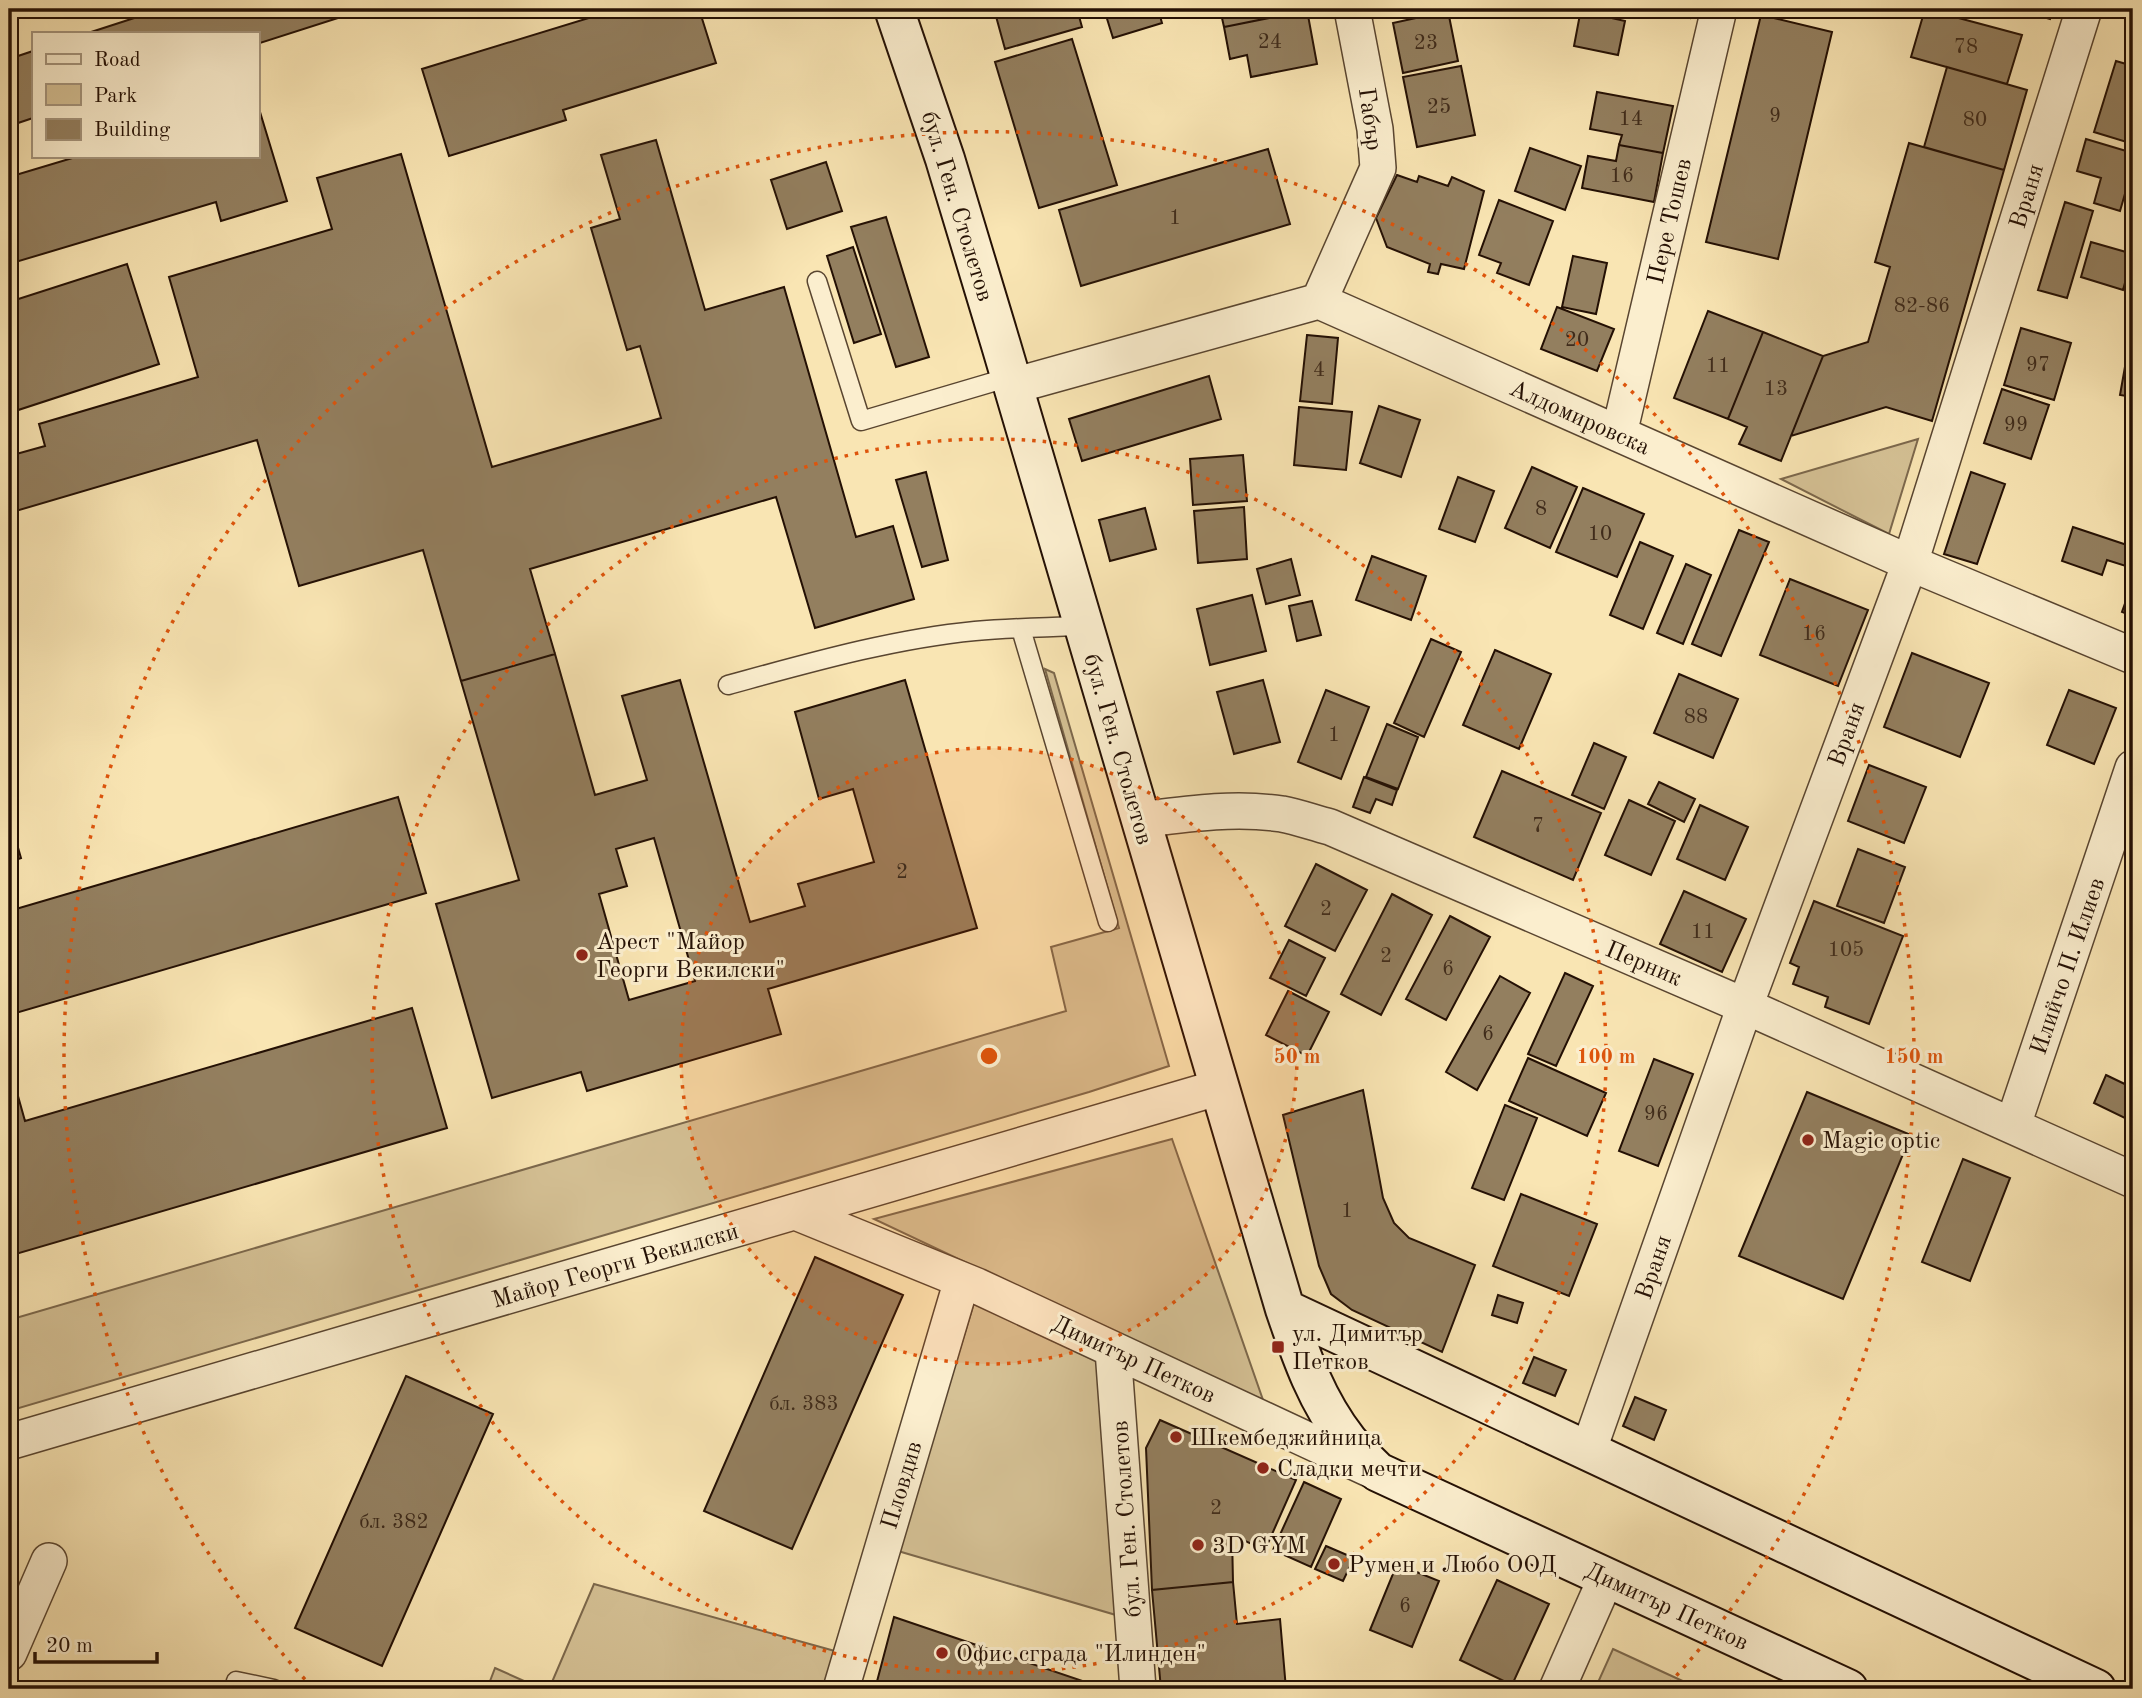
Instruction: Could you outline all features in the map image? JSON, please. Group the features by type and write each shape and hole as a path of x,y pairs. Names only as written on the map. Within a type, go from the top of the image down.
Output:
{"street":[{"name":"бул. Ген. Столетов","path":"894,9 945,159 1012,381 1285,1310 1303,1362 1322,1404 1348,1441 1378,1472"},
{"name":"Габър","path":"1319,302 1378,168 1375,129 1352,9"},
{"name":"Пере Тошев","path":"1619,434 1719,9"},
{"name":"Враня","path":"1588,1452 1745,1006 1910,564 2084,9"},
{"path":"1012,381 1319,302"},
{"name":"Алдомировска","path":"1319,302 1910,564 2133,656"},
{"name":"Илийчо П. Илиев","path":"2013,1125 2133,768"},
{"name":"Перник","path":"1140,820 1198,812 1236,811 1283,814 1330,827 1745,1006 2133,1180"},
{"name":"Майор Георги Векилски","path":"9,1442 351,1340 798,1213 1220,1087"},
{"name":"Димитър Петков","path":"798,1213 962,1280 1848,1689"},
{"name":"Пловдив","path":"841,1689 962,1280"},
{"path":"1285,1310 2096,1689"},
{"name":"бул. Ген. Столетов","path":"1114,1350 1138,1689"},
{"path":"9,1653 49,1561"},
{"path":"1558,1689 1606,1578"}],"lane":[{"path":"817,281 861,421 1012,381"},
{"path":"728,685 895,644 974,632 1083,626"},
{"path":"1021,629 1108,922"},
{"path":"236,1681 274,1689"}],"green space":[{"path":"1918,439 1889,534 1781,479"},
{"path":"1045,669 1054,673 1169,1066 1089,1092 9,1411 9,1320 1066,1011 1051,947 1119,928"},
{"path":"1172,1139 1263,1400 1189,1368 874,1219"},
{"path":"974,1303 1099,1362 1133,1620 898,1551"},
{"path":"594,1584 842,1653 831,1689 549,1689"},
{"path":"1613,1649 1700,1689 1595,1689"},
{"path":"495,1668 542,1689 487,1689"}],"building":[{"path":"162,9 366,9 259,43 259,32 91,32"},
{"path":"618,9 699,9 716,63 563,110 566,120 449,156 422,69"},
{"path":"994,9 1077,9 1082,27 1005,49"},
{"path":"1104,9 1158,9 1162,23 1113,38"},
{"path":"1220,9 1315,9 1224,27"},
{"path":"1391,9 1434,9 1392,17"},
{"path":"1581,9 1608,9 1607,17 1625,21 1618,55 1574,46"},
{"path":"1648,9 1692,9 1690,18"},
{"path":"1810,9 1848,9 1846,17"},
{"path":"1925,9 2022,35 2007,84 1911,57"},
{"path":"2016,9 2053,9 2050,19"},
{"path":"1307,10 1317,64 1251,77 1247,55 1230,59 1224,27"},
{"path":"1448,11 1458,61 1403,73 1393,23"},
{"path":"1761,15 1832,32 1778,259 1706,242"},
{"path":"1072,39 1117,185 1039,208 995,62"},
{"path":"32,51 32,118 9,126 9,59"},
{"path":"2116,61 2133,66 2133,144 2094,132"},
{"path":"1461,66 1475,135 1417,147 1403,77"},
{"path":"1947,67 2027,90 2004,170 1924,147"},
{"path":"1597,92 1673,106 1663,153 1619,145 1622,135 1590,129"},
{"path":"259,109 287,201 221,221 216,202 9,264 9,177 72,158 259,158"},
{"path":"2086,139 2133,153 2133,166 2120,211 2094,203 2101,178 2077,171"},
{"path":"656,140 705,310 784,287 856,537 893,526 914,599 815,628 776,497 530,569 555,654 461,681 423,550 299,586 257,440 9,513 9,456 45,446 39,424 198,377 169,277 332,229 317,178 401,154 492,467 661,418 640,346 627,350 591,228 620,219 601,155"},
{"path":"1909,143 2004,170 1932,421 1886,407 1791,436 1823,356 1868,342 1890,267 1875,262"},
{"path":"1619,145 1663,153 1654,202 1582,188 1588,156 1616,161"},
{"path":"1530,148 1581,166 1565,210 1515,191"},
{"path":"1268,149 1290,224 1081,286 1059,210"},
{"path":"826,162 842,211 787,229 771,180"},
{"path":"1397,175 1417,182 1419,176 1448,186 1452,177 1484,191 1464,269 1441,264 1438,274 1428,272 1430,264 1387,247 1376,218"},
{"path":"1499,200 1553,221 1529,285 1497,273 1501,263 1479,255"},
{"path":"2065,202 2093,211 2067,298 2038,290"},
{"path":"886,217 929,357 896,367 851,227"},
{"path":"2091,242 2133,254 2123,290 2081,277"},
{"path":"853,247 881,334 854,343 827,256"},
{"path":"1573,256 1607,263 1596,314 1562,307"},
{"path":"127,264 159,364 9,413 9,302"},
{"path":"1557,307 1614,329 1597,371 1541,349"},
{"path":"1708,311 1763,332 1728,419 1674,398"},
{"path":"2021,328 2071,343 2054,400 2004,385"},
{"path":"1763,332 1823,356 1781,461 1739,444 1747,427 1728,419"},
{"path":"1307,335 1338,338 1332,404 1300,401"},
{"path":"2126,361 2133,363 2133,397 2120,395"},
{"path":"1209,376 1221,419 1082,461 1069,419"},
{"path":"2002,389 2049,405 2031,459 1984,443"},
{"path":"1379,406 1420,420 1401,477 1360,463"},
{"path":"1299,407 1352,412 1346,470 1294,465"},
{"path":"1243,455 1247,501 1193,505 1190,459"},
{"path":"1532,467 1577,487 1550,548 1505,528"},
{"path":"926,472 948,560 922,567 896,480"},
{"path":"1971,472 2005,484 1977,564 1944,554"},
{"path":"1458,477 1494,491 1475,542 1439,529"},
{"path":"1583,488 1644,514 1617,577 1556,552"},
{"path":"1244,507 1247,559 1198,563 1194,511"},
{"path":"1145,508 1156,549 1110,561 1099,520"},
{"path":"2073,527 2133,547 2132,568 2107,560 2102,575 2062,561"},
{"path":"1739,530 1769,542 1721,656 1692,644"},
{"path":"1640,542 1673,556 1643,629 1610,615"},
{"path":"1372,556 1426,576 1411,620 1356,600"},
{"path":"1291,559 1300,595 1266,604 1257,569"},
{"path":"1686,564 1711,575 1683,644 1657,633"},
{"path":"1790,579 1868,610 1838,686 1760,655"},
{"path":"2133,581 2133,616 2122,612"},
{"path":"1252,595 1266,651 1210,665 1197,609"},
{"path":"1312,601 1321,635 1297,641 1289,606"},
{"path":"1431,639 1461,652 1424,737 1394,723"},
{"path":"1495,650 1551,674 1519,749 1463,725"},
{"path":"1912,653 1989,683 1960,757 1884,727"},
{"path":"555,654 595,795 647,780 622,696 680,680 750,922 805,906 798,884 874,862 853,789 819,799 795,712 905,680 977,928 768,989 781,1034 587,1091 581,1072 492,1098 436,904 519,880 461,681","holes":["654,838 695,981 629,1000 599,894 627,886 616,849"]},
{"path":"1679,674 1738,699 1713,758 1654,733"},
{"path":"1263,680 1280,742 1234,754 1217,692"},
{"path":"1326,690 1369,707 1341,779 1298,762"},
{"path":"2069,690 2116,708 2094,764 2047,745"},
{"path":"1387,724 1418,737 1398,789 1366,777"},
{"path":"1594,743 1626,757 1604,809 1572,795"},
{"path":"1869,765 1926,787 1904,843 1848,821"},
{"path":"1502,771 1601,813 1573,880 1474,837"},
{"path":"1364,777 1397,790 1392,805 1376,799 1370,813 1353,807"},
{"path":"1659,782 1695,799 1684,822 1648,804"},
{"path":"398,797 426,893 9,1015 9,911"},
{"path":"1629,800 1675,821 1651,875 1605,855"},
{"path":"1700,805 1748,827 1725,880 1677,859"},
{"path":"9,816 21,858 9,862"},
{"path":"1858,849 1905,867 1884,923 1837,906"},
{"path":"1316,864 1367,890 1335,951 1285,926"},
{"path":"1684,891 1746,919 1722,972 1660,944"},
{"path":"1392,894 1432,915 1381,1015 1341,994"},
{"path":"1814,901 1903,936 1869,1024 1825,1007 1828,997 1793,984 1799,967 1790,963"},
{"path":"1450,916 1490,937 1446,1020 1406,999"},
{"path":"1289,940 1325,958 1306,996 1270,978"},
{"path":"1565,973 1593,986 1556,1066 1528,1054"},
{"path":"1500,976 1530,993 1477,1090 1446,1072"},
{"path":"1288,991 1329,1012 1307,1056 1266,1035"},
{"path":"412,1008 447,1128 9,1256 9,1064 25,1121"},
{"path":"1528,1058 1606,1093 1587,1136 1509,1101"},
{"path":"1654,1059 1693,1074 1658,1166 1619,1151"},
{"path":"2106,1075 2133,1088 2133,1122 2094,1103"},
{"path":"1363,1090 1383,1198 1394,1223 1409,1238 1475,1265 1442,1352 1352,1310 1331,1294 1319,1266 1283,1115"},
{"path":"1807,1092 1911,1135 1843,1299 1739,1256"},
{"path":"1505,1105 1537,1118 1504,1200 1472,1188"},
{"path":"1963,1159 2010,1178 1970,1281 1922,1262"},
{"path":"1521,1194 1597,1224 1569,1296 1493,1266"},
{"path":"815,1257 903,1295 792,1549 704,1511"},
{"path":"1498,1295 1523,1303 1517,1323 1492,1315"},
{"path":"1534,1357 1566,1370 1555,1396 1523,1383"},
{"path":"406,1376 493,1414 382,1666 295,1628"},
{"path":"1635,1397 1666,1410 1654,1440 1623,1426"},
{"path":"1160,1420 1296,1480 1265,1550 1232,1535 1233,1582 1152,1590 1146,1448"},
{"path":"1304,1482 1341,1499 1311,1567 1273,1550"},
{"name":"Румен и Любо ООД","path":"1326,1546 1354,1558 1343,1581 1315,1569"},
{"path":"9,1552 17,1556 9,1576"},
{"path":"1397,1564 1439,1581 1412,1647 1370,1630"},
{"path":"1497,1580 1549,1604 1512,1685 1460,1660"},
{"path":"1233,1582 1237,1624 1280,1619 1286,1689 1161,1689 1152,1590"},
{"name":"Офис сграда \"Илинден\"","path":"894,1617 1106,1689 875,1689"},
{"path":"2019,1682 2034,1689 2016,1689"}],"place":[{"name":"Арест \"Майор Георги Векилски\"","path":"582,955"},
{"name":"Magic optic","path":"1808,1140"},
{"name":"ул. Димитър Петков","path":"1278,1347"},
{"name":"Шкембеджийница","path":"1176,1437"},
{"name":"Сладки мечти","path":"1263,1468"},
{"name":"3D GYM","path":"1198,1545"},
{"name":"Румен и Любо ООД","path":"1334,1564"},
{"name":"Офис сграда \"Илинден\"","path":"942,1653"}]}
